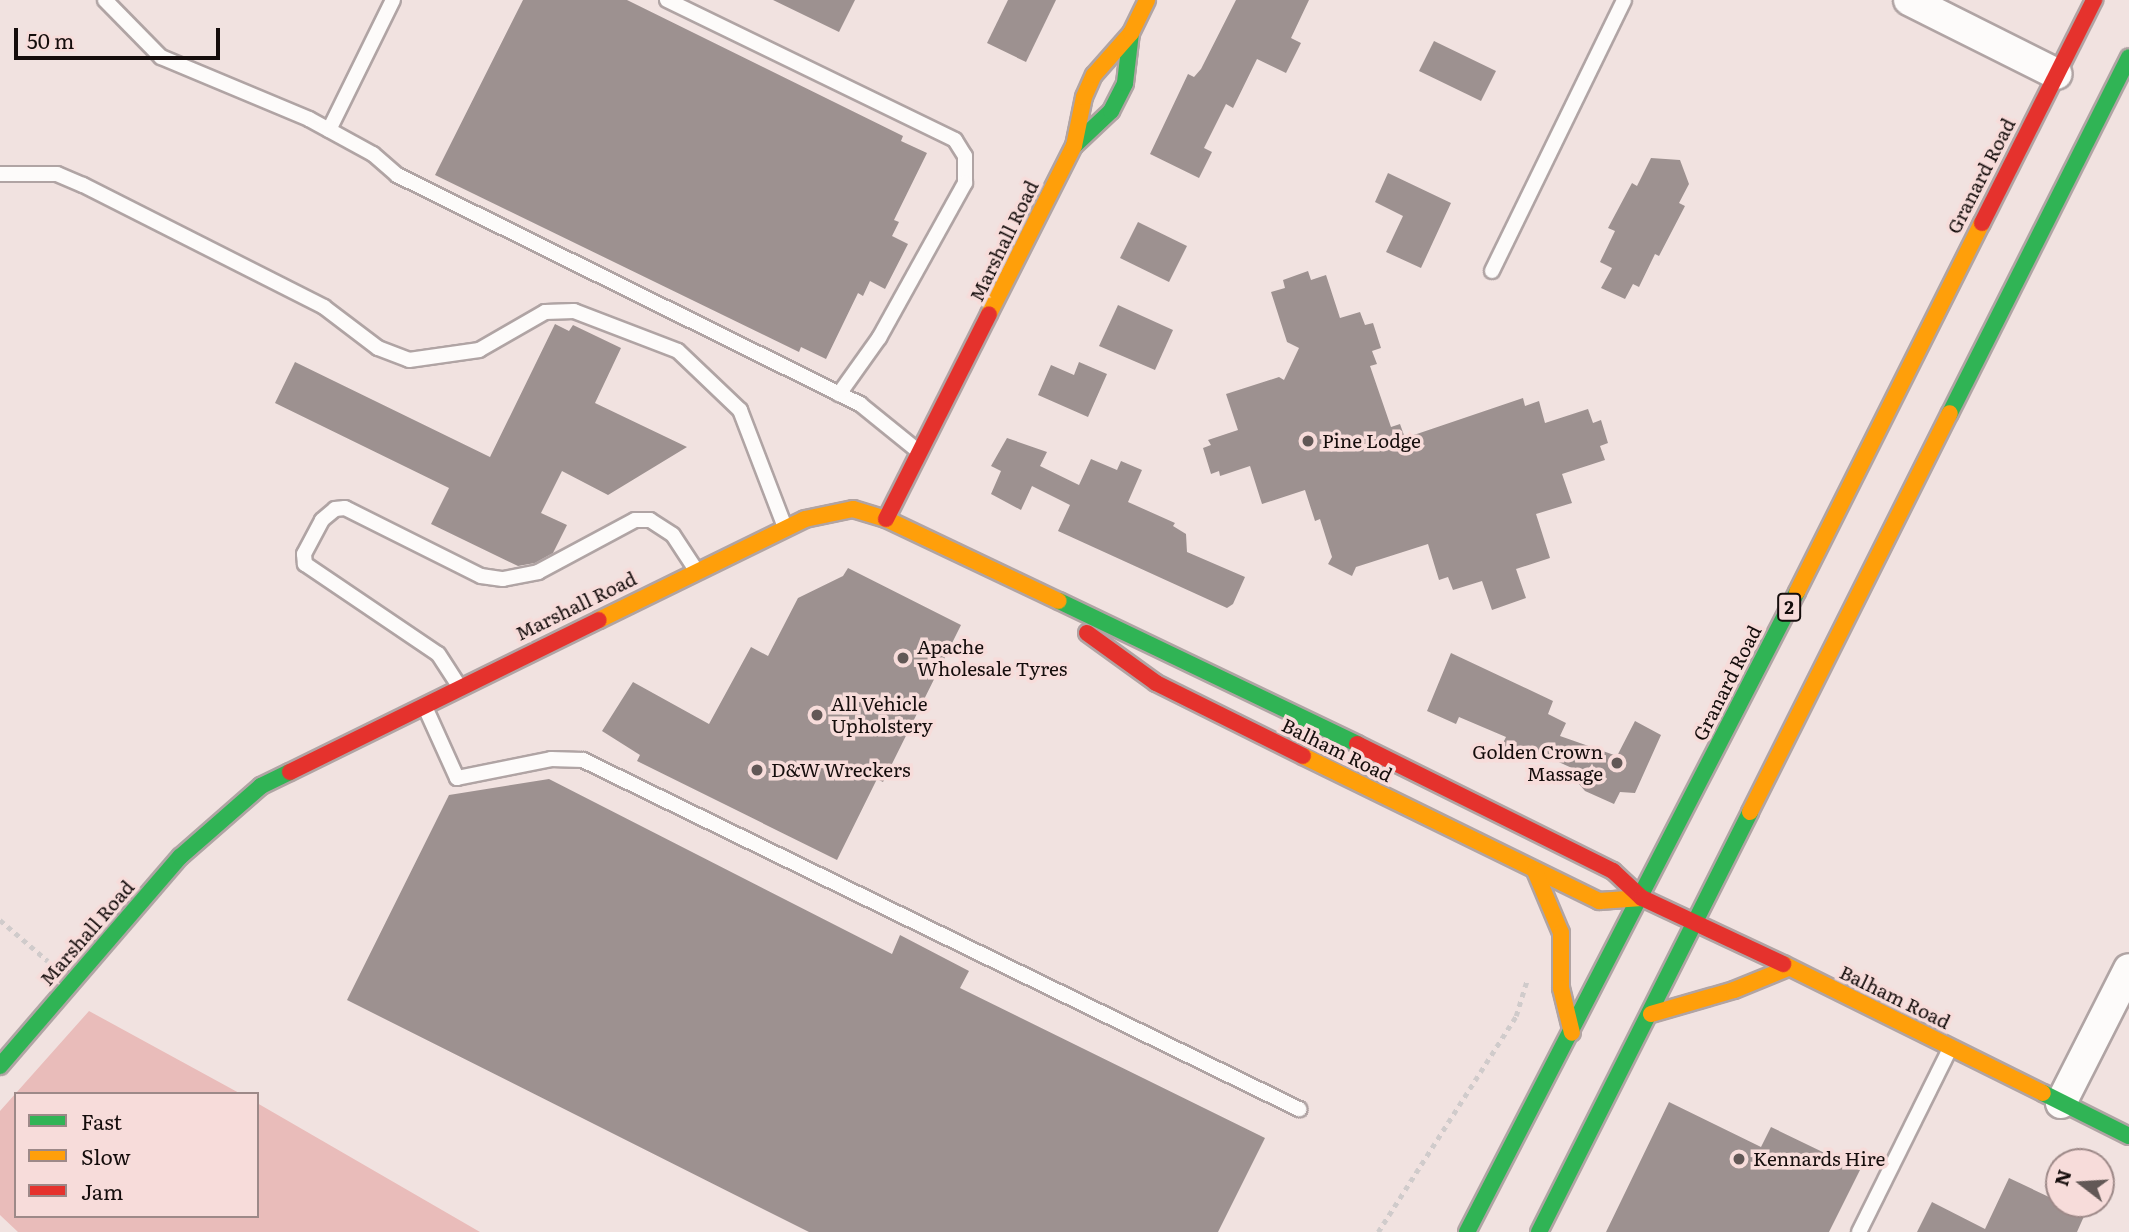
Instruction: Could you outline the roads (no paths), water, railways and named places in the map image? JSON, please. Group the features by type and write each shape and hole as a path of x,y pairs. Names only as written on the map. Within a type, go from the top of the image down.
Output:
{"main road":[{"name":"Marshall Road","path":"0,1066 194,842 261,786 423,703 786,528 840,510 886,519 919,452 949,402 1074,146 1081,108 1094,75 1131,33 1147,0"},
{"name":"Granard Road","path":"1467,1232 1643,898 2094,0"},
{"name":"Marshall Road","path":"1074,146 1111,111 1125,83 1131,33"},
{"path":"1539,1232 1651,1014 2129,57"},
{"name":"Balham Road","path":"886,519 1267,699 1613,871 1643,898 1697,921 2129,1136"},
{"name":"Balham Road","path":"1033,590 1156,683 1599,901 1643,898"},
{"path":"1535,871 1561,933 1561,988 1572,1033"},
{"path":"1651,1014 1734,990 1788,968"}],"street":[{"path":"1909,0 2057,74"},
{"path":"2062,1103 2129,969"}],"lane":[{"path":"105,0 160,57 330,130 373,153 397,175 860,404 919,452"},
{"path":"330,130 393,0"},
{"path":"667,0 955,139 965,156 965,183 879,338 839,394"},
{"path":"1492,271 1624,0"},
{"path":"0,174 57,174 83,185 324,307 378,348 409,360 479,350 545,312 574,311 678,351 740,410 786,528"},
{"path":"459,686 438,654 313,573 304,554 322,520 335,509 345,508 481,576 503,579 538,572 635,520 662,524 696,571"},
{"path":"423,703 457,778 551,759 583,760 1299,1109"},
{"path":"1859,1232 1951,1048"}],"place":[{"name":"Pine Lodge","path":"1308,441"},
{"name":"Apache Wholesale Tyres","path":"903,658"},
{"name":"All Vehicle Upholstery","path":"817,715"},
{"name":"Golden Crown Massage","path":"1617,763"},
{"name":"D&W Wreckers","path":"757,770"},
{"name":"Kennards Hire","path":"1739,1159"}]}
